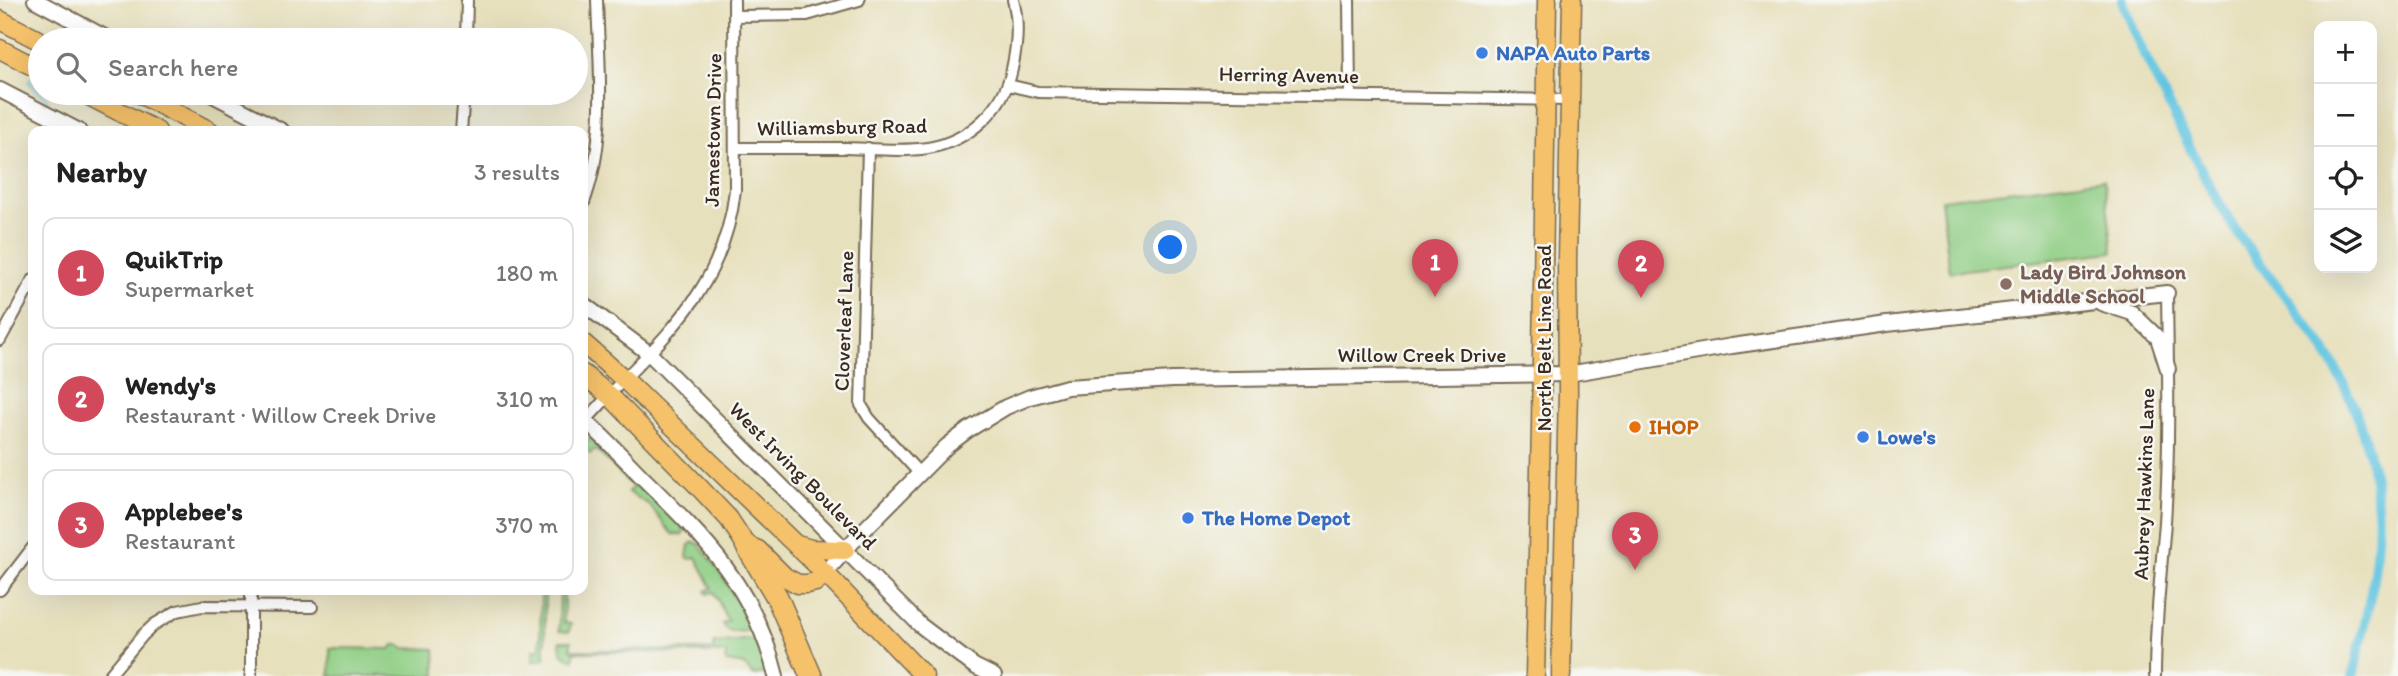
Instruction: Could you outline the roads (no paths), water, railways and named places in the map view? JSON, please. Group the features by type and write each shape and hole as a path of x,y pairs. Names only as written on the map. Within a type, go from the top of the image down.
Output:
{"highway":[{"path":"746,545 777,597 811,676"}],"main road":[{"name":"North Belt Line Road","path":"1535,676 1542,376 1546,0"},
{"name":"North Belt Line Road","path":"1561,676 1572,0"},
{"path":"0,20 28,35"},
{"path":"0,49 28,64"},
{"path":"106,105 147,126"},
{"path":"161,105 201,126"},
{"path":"588,347 825,573 924,676"},
{"path":"588,378 610,396 698,486 729,519 746,545 758,550 785,577 797,584 816,582 825,573"},
{"path":"795,545 811,549 845,550"}],"street":[{"path":"35,0 88,28"},
{"path":"466,28 467,0"},
{"path":"588,190 598,134 597,0"},
{"name":"Jamestown Drive","path":"588,416 681,319 699,293 722,245 733,204 734,0"},
{"path":"734,16 807,15 859,0"},
{"path":"1008,85 1016,36 1013,0"},
{"path":"1349,0 1349,95"},
{"name":"Herring Avenue","path":"1008,85 1038,92 1570,100"},
{"name":"Williamsburg Road","path":"735,148 927,148 951,141 974,128 986,118 1008,85"},
{"path":"0,90 28,105"},
{"path":"29,105 69,126"},
{"path":"232,105 272,126"},
{"path":"461,126 463,105"},
{"name":"Cloverleaf Lane","path":"868,148 861,405 869,418 919,473"},
{"path":"0,340 28,289"},
{"name":"Willow Creek Drive","path":"825,573 947,446 987,417 1030,397 1078,385 1290,377 1568,374 1745,344 1887,324 2166,293"},
{"name":"Aubrey Hawkins Lane","path":"2155,676 2155,641 2165,520 2168,369 2166,293"},
{"path":"2085,301 2111,305 2132,313 2158,338 2168,369"},
{"name":"West Irving Boulevard","path":"588,308 650,354 920,625 974,666 994,676"},
{"path":"588,424 698,531 722,561 736,581 764,636 776,676"},
{"path":"0,590 28,554"},
{"path":"251,595 251,676"},
{"path":"109,676 143,635 177,611 202,606 312,607"}],"waterway":[{"path":"2122,0 2144,54 2217,199 2246,245 2329,357 2355,409 2375,484 2378,525 2371,590 2353,676"},
{"path":"56,28 57,24"}],"place":[{"name":"NAPA Auto Parts","path":"1482,53"},
{"name":"Lady Bird Johnson Middle School","path":"2006,284"},
{"name":"QuikTrip","path":"1435,297"},
{"name":"Wendy's","path":"1641,298"},
{"name":"IHOP","path":"1635,427"},
{"name":"Lowe's","path":"1863,437"},
{"name":"The Home Depot","path":"1188,518"},
{"name":"Applebee's","path":"1635,570"}]}
